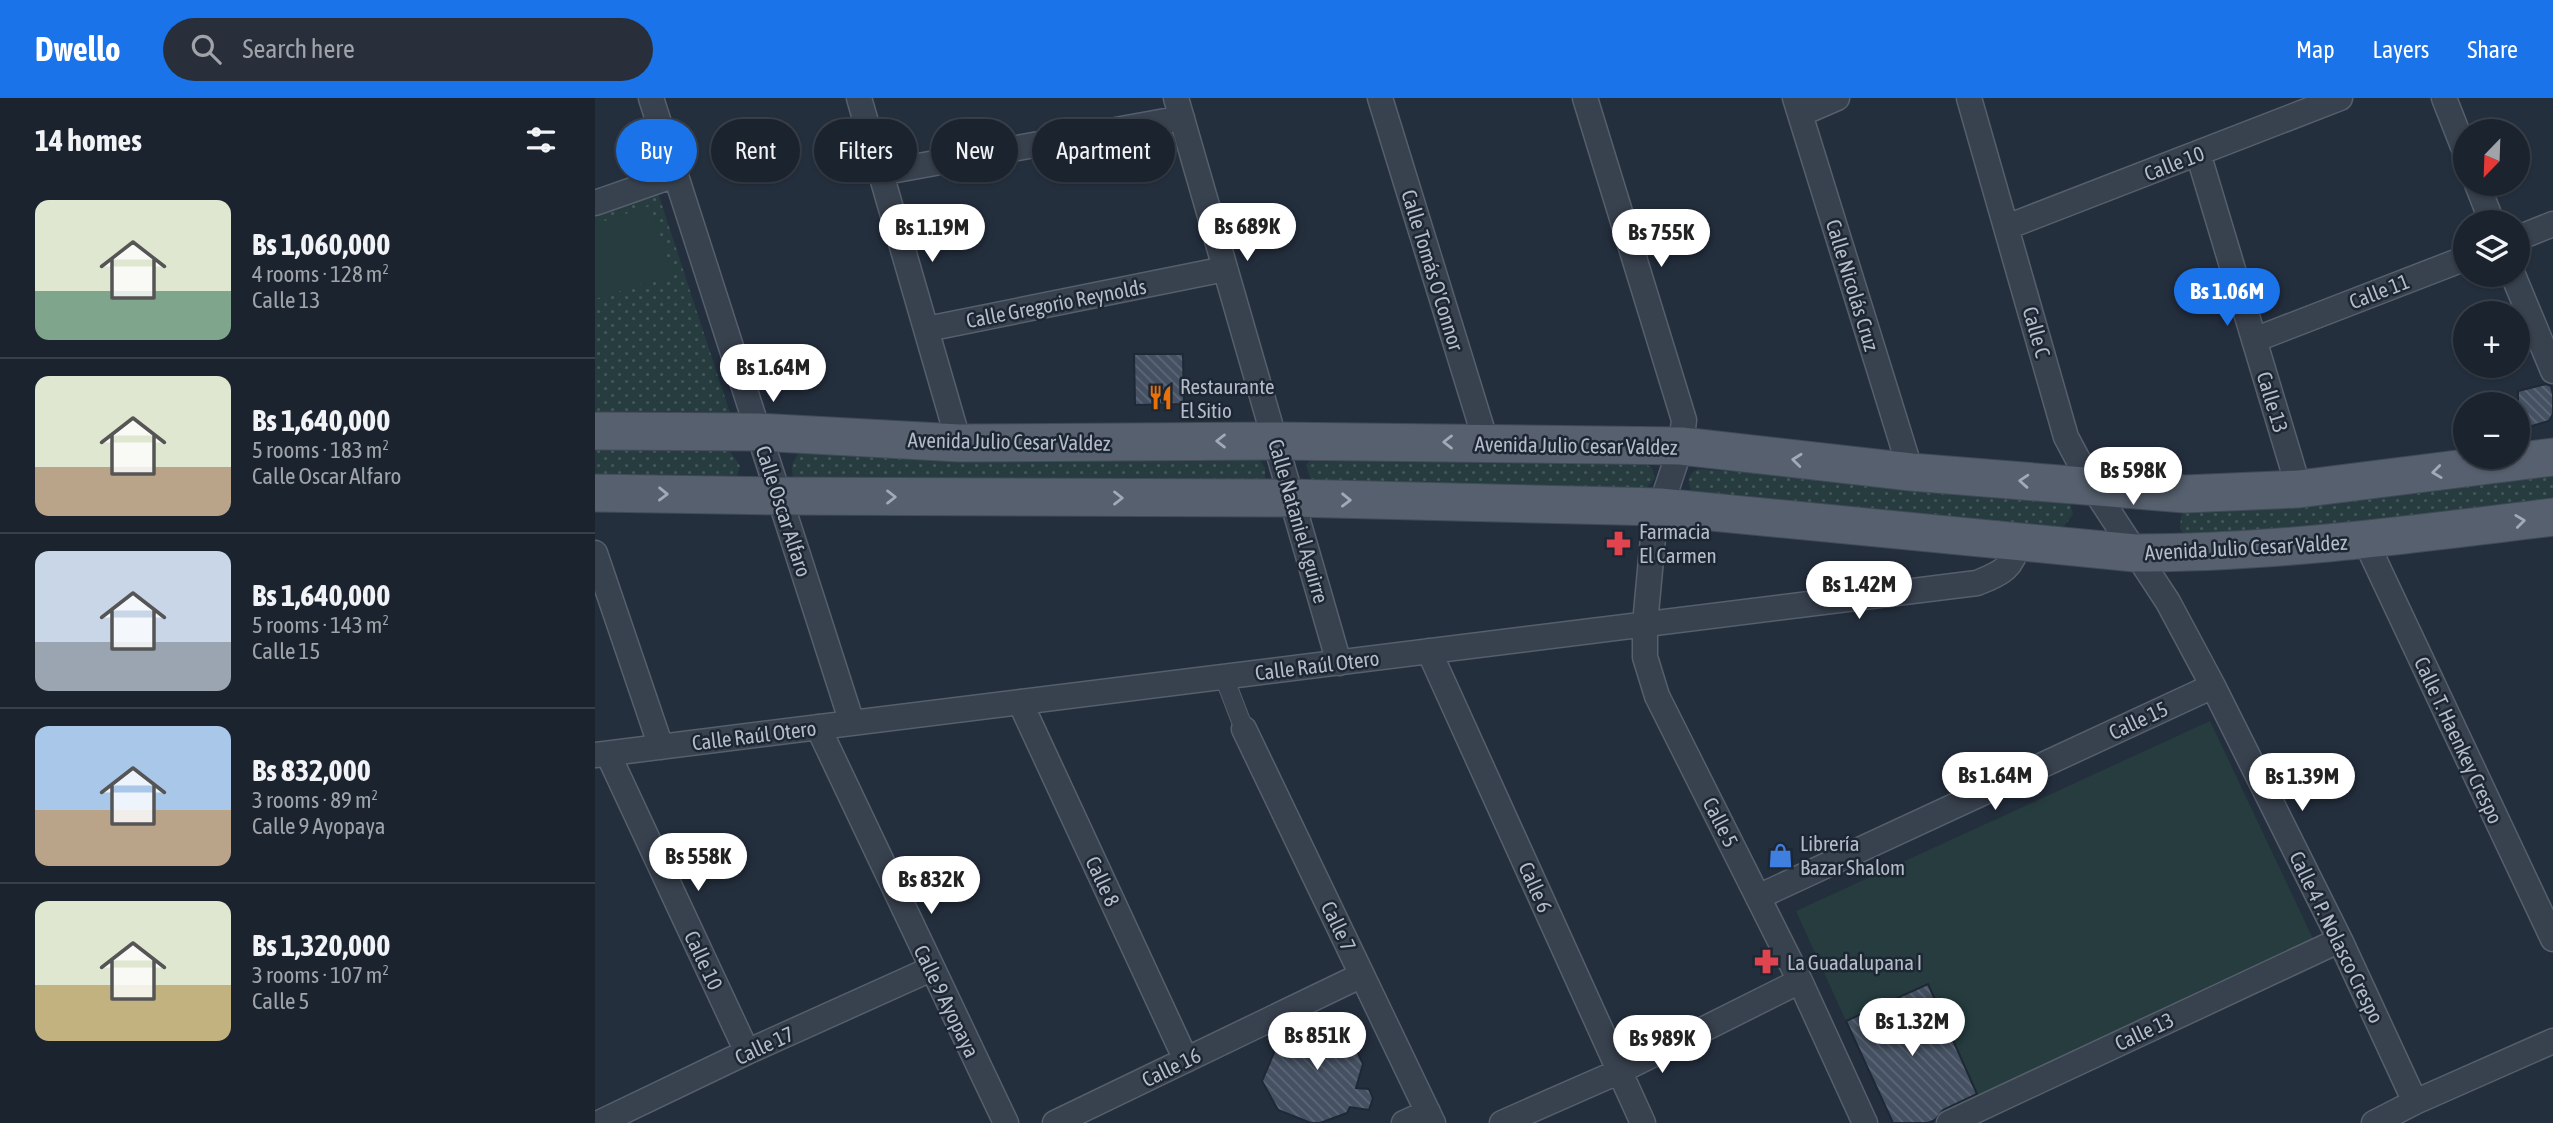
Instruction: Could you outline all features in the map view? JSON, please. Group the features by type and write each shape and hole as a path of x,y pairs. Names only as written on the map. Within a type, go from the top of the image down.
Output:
{"main road":[{"name":"Avenida Julio Cesar Valdez","path":"595,431 758,432 959,443 1276,440 1681,446 1911,472 2185,494 2299,489 2553,457"},
{"name":"Avenida Julio Cesar Valdez","path":"595,493 1292,498 1660,507 2135,553 2210,553 2365,540 2553,517"}],"street":[{"name":"Calle Oscar Alfaro","path":"650,98 657,119"},
{"path":"859,98 865,119"},
{"name":"Calle Tomás O'Connor","path":"1380,98 1486,442"},
{"name":"Calle 5","path":"1585,98 1684,420 1681,446 1654,527 1645,624 1645,657 1657,696 1800,981 1865,1123"},
{"path":"1798,106 1837,98"},
{"name":"Calle C","path":"1969,98 2066,438 2092,486 2135,553"},
{"name":"Calle 10","path":"2007,227 2340,98"},
{"path":"2444,98 2453,121"},
{"name":"Calle Nicolás Cruz","path":"1798,106 1911,472"},
{"path":"917,165 1179,108"},
{"name":"Calle Nataniel Aguirre","path":"1179,108 1339,663"},
{"name":"Calle 13","path":"2198,153 2299,489"},
{"path":"595,202 654,182"},
{"name":"Calle Oscar Alfaro","path":"677,182 852,723"},
{"path":"883,182 959,443"},
{"path":"2530,233 2553,224"},
{"name":"Calle 11","path":"2254,340 2453,263"},
{"name":"Calle Gregorio Reynolds","path":"927,329 1225,269"},
{"path":"2518,287 2553,371"},
{"name":"Calle T. Haenkey Crespo","path":"2365,540 2553,939"},
{"name":"Calle Raúl Otero","path":"601,755 1977,583 2009,566 2018,542"},
{"path":"595,553 661,747"},
{"name":"Calle 4 P. Nolasco Crespo","path":"2135,553 2168,601 2213,686 2340,940 2415,1102"},
{"name":"Calle 6","path":"1429,651 1643,1123"},
{"path":"1224,677 1244,729"},
{"name":"Calle 15","path":"1758,897 2213,686"},
{"name":"Calle 8","path":"1020,702 1186,1060"},
{"name":"Calle 9 Ayopaya","path":"818,727 1006,1123"},
{"name":"Calle 7","path":"1244,729 1430,1118"},
{"name":"Calle 10","path":"601,755 747,1052"},
{"name":"Calle 13","path":"1949,1123 2340,940"},
{"name":"Calle 17","path":"599,1123 747,1052 931,969"},
{"name":"Calle 16","path":"1055,1123 1362,975"},
{"path":"1502,1123 1618,1072 1800,981"},
{"path":"2374,1123 2553,1041"},
{"path":"1404,1123 1430,1118"}],"green space":[{"path":"658,193 731,416 595,412 595,212"},
{"path":"650,206 672,275 595,299 595,224"},
{"path":"595,447 729,450 740,466 737,476 727,483 595,480"},
{"path":"800,452 1258,457 1265,468 1265,479 1257,487 794,479 793,465"},
{"path":"1314,456 1642,462 1652,468 1655,478 1642,493 1313,486 1306,465"},
{"path":"1698,469 2054,496 2070,503 2073,514 2065,525 2055,530 1696,497 1691,490 1689,479"},
{"path":"2553,471 2553,505 2378,528 2186,535 2180,529 2181,516 2189,508"},
{"path":"2210,721 2316,945 1979,1100 1928,985 1846,1021 1796,911"}],"building":[{"path":"1134,354 1183,354 1184,404 1135,405"},
{"path":"2546,384 2551,386 2553,414 2549,421 2530,427 2530,392 2518,391"},
{"path":"1928,984 1977,1094 1943,1110 1935,1120 1928,1123 1893,1123 1846,1021"},
{"path":"1324,1014 1344,1022 1363,1064 1356,1088 1369,1089 1373,1098 1369,1110 1350,1107 1347,1113 1320,1123 1311,1123 1278,1110 1262,1081 1281,1036"}],"place":[{"name":"Restaurante El Sitio","path":"1160,398"},
{"name":"Farmacia El Carmen","path":"1619,543"},
{"name":"Librería Bazar Shalom","path":"1780,855"},
{"name":"La Guadalupana I","path":"1767,962"}]}
